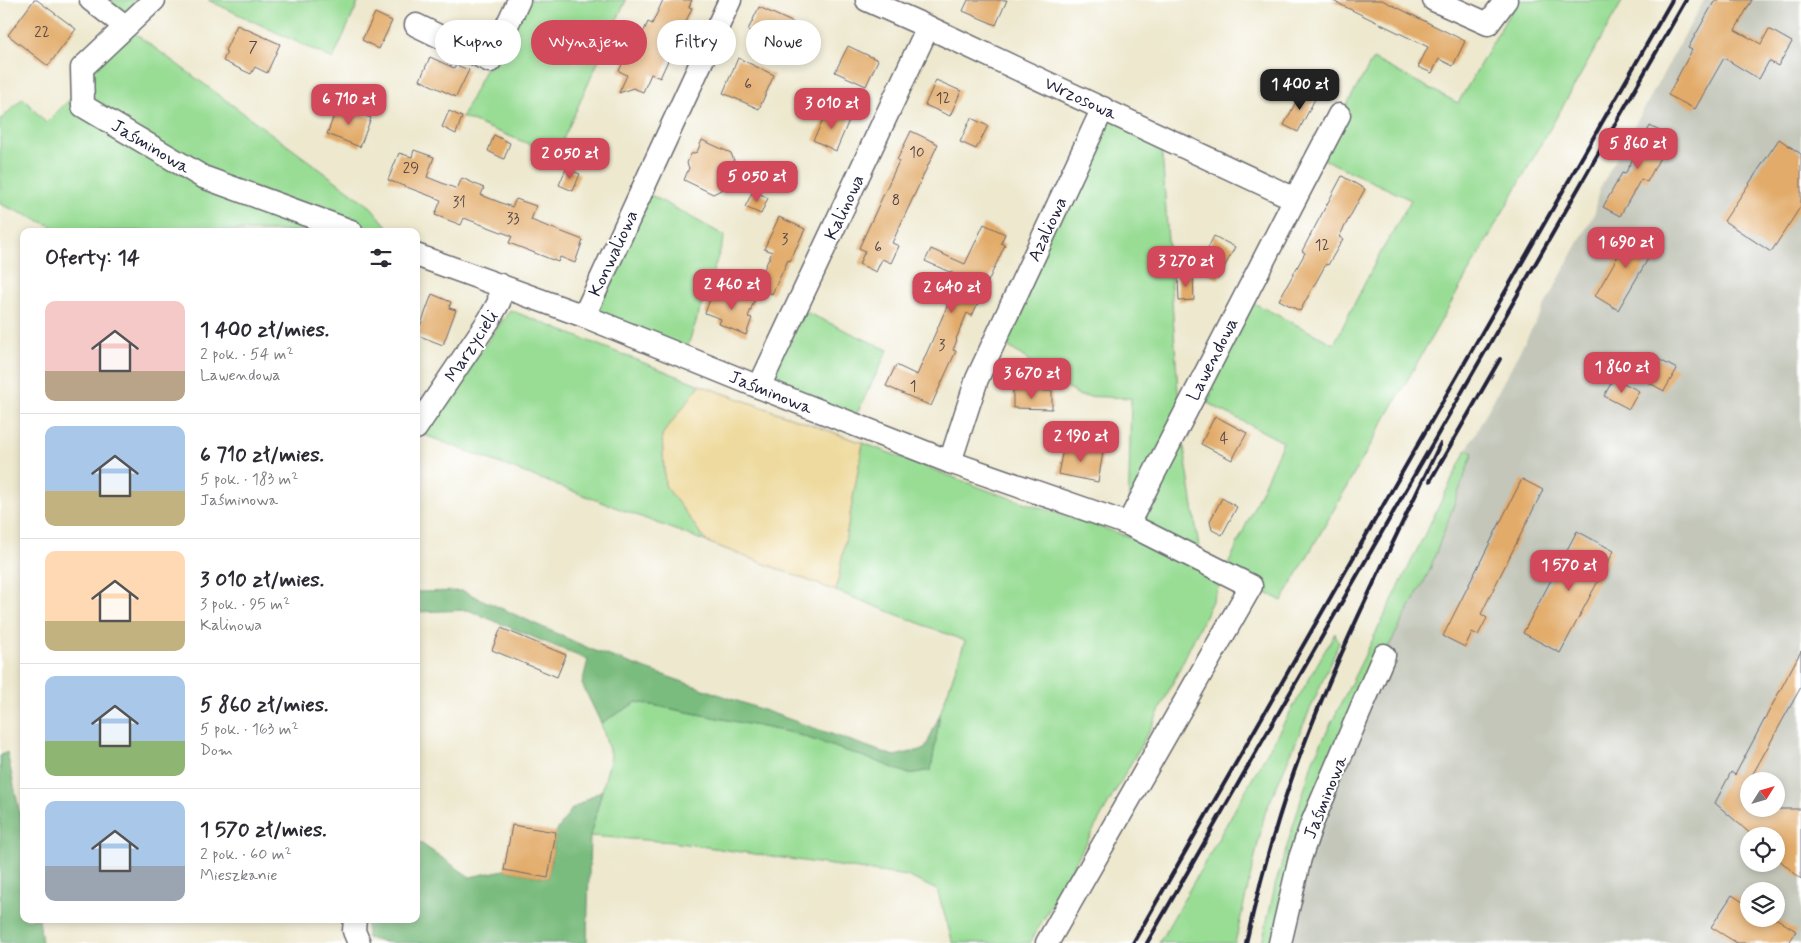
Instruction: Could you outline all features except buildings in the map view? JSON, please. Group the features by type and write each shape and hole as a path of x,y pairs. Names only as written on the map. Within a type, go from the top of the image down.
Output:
{"street":[{"path":"91,0 125,26 154,0"},
{"path":"416,25 490,61 519,0"},
{"name":"Konwaliowa","path":"584,316 730,0"},
{"name":"Wrzosowa","path":"867,0 1103,108 1295,199"},
{"path":"1434,0 1488,24 1506,0"},
{"name":"Jaśminowa","path":"125,26 82,68 83,106 203,177 343,228"},
{"name":"Kalinowa","path":"759,387 928,27"},
{"name":"Azaliowa","path":"950,462 977,379 1103,108"},
{"name":"Lawendowa","path":"1128,524 1339,115"},
{"name":"Jaśminowa","path":"420,256 584,316 950,462 1128,524 1251,586 1048,943"},
{"name":"Marzycieli","path":"420,422 489,320 499,302 500,286"},
{"name":"Jaśminowa","path":"1280,943 1300,858 1312,823 1384,655"},
{"path":"355,923 354,931 359,943"}],"shaded area":[{"path":"1704,0 1801,0 1801,943 1280,943 1384,655 1429,572 1473,453 1467,449 1595,212 1600,188"}],"green space":[{"path":"91,0 154,0 125,26 371,207 388,228 56,228 0,204 0,120 23,98 46,123 72,97 82,68 124,26"},
{"path":"208,0 351,0 358,3 333,59"},
{"path":"519,0 626,0 617,20 531,20 531,65 597,65 556,155 462,117 487,65 521,65 521,20 509,20"},
{"path":"1517,0 1623,0 1282,601 1225,572 1283,442 1194,396 1244,298 1334,344 1377,259 1411,200 1317,156 1373,59 1458,103"},
{"path":"1103,108 1161,136 1180,421 1201,560 1128,524 1131,398 1080,396 996,338"},
{"path":"642,190 725,236 684,357 584,316"},
{"path":"797,308 888,350 852,423 759,387"},
{"path":"510,310 700,385 662,435 665,485 707,542 422,434"},
{"path":"863,443 992,492 1127,536 1223,578 1153,724 1030,943 953,943 937,890 907,876 672,842 590,836 611,757 601,723 637,702 793,733 909,774 931,770 940,714 965,641 836,591"},
{"path":"1467,449 1473,453 1429,572 1384,655 1280,943 1262,943 1275,886 1313,760"},
{"path":"463,591 595,651 894,756 925,749 940,714 931,770 909,774 793,733 637,702 601,723 582,684 588,660 468,610 420,612 420,592"},
{"path":"1335,633 1339,643 1265,813 1235,943 1159,943"},
{"path":"7,752 20,815 20,923 40,923 42,943 0,943 0,756"},
{"path":"602,790 590,836 587,943 389,943 367,938 367,923 420,923 420,843 470,877 504,870 548,878 556,832 572,809"}],"sand":[{"path":"700,385 863,443 836,591 707,542 665,485 662,435"}],"railway":[{"path":"1133,943 1672,0"},
{"path":"1147,943 1686,0"},
{"path":"1430,481 1500,359"},
{"path":"1246,943 1273,835 1310,730 1344,647 1440,444"}]}
